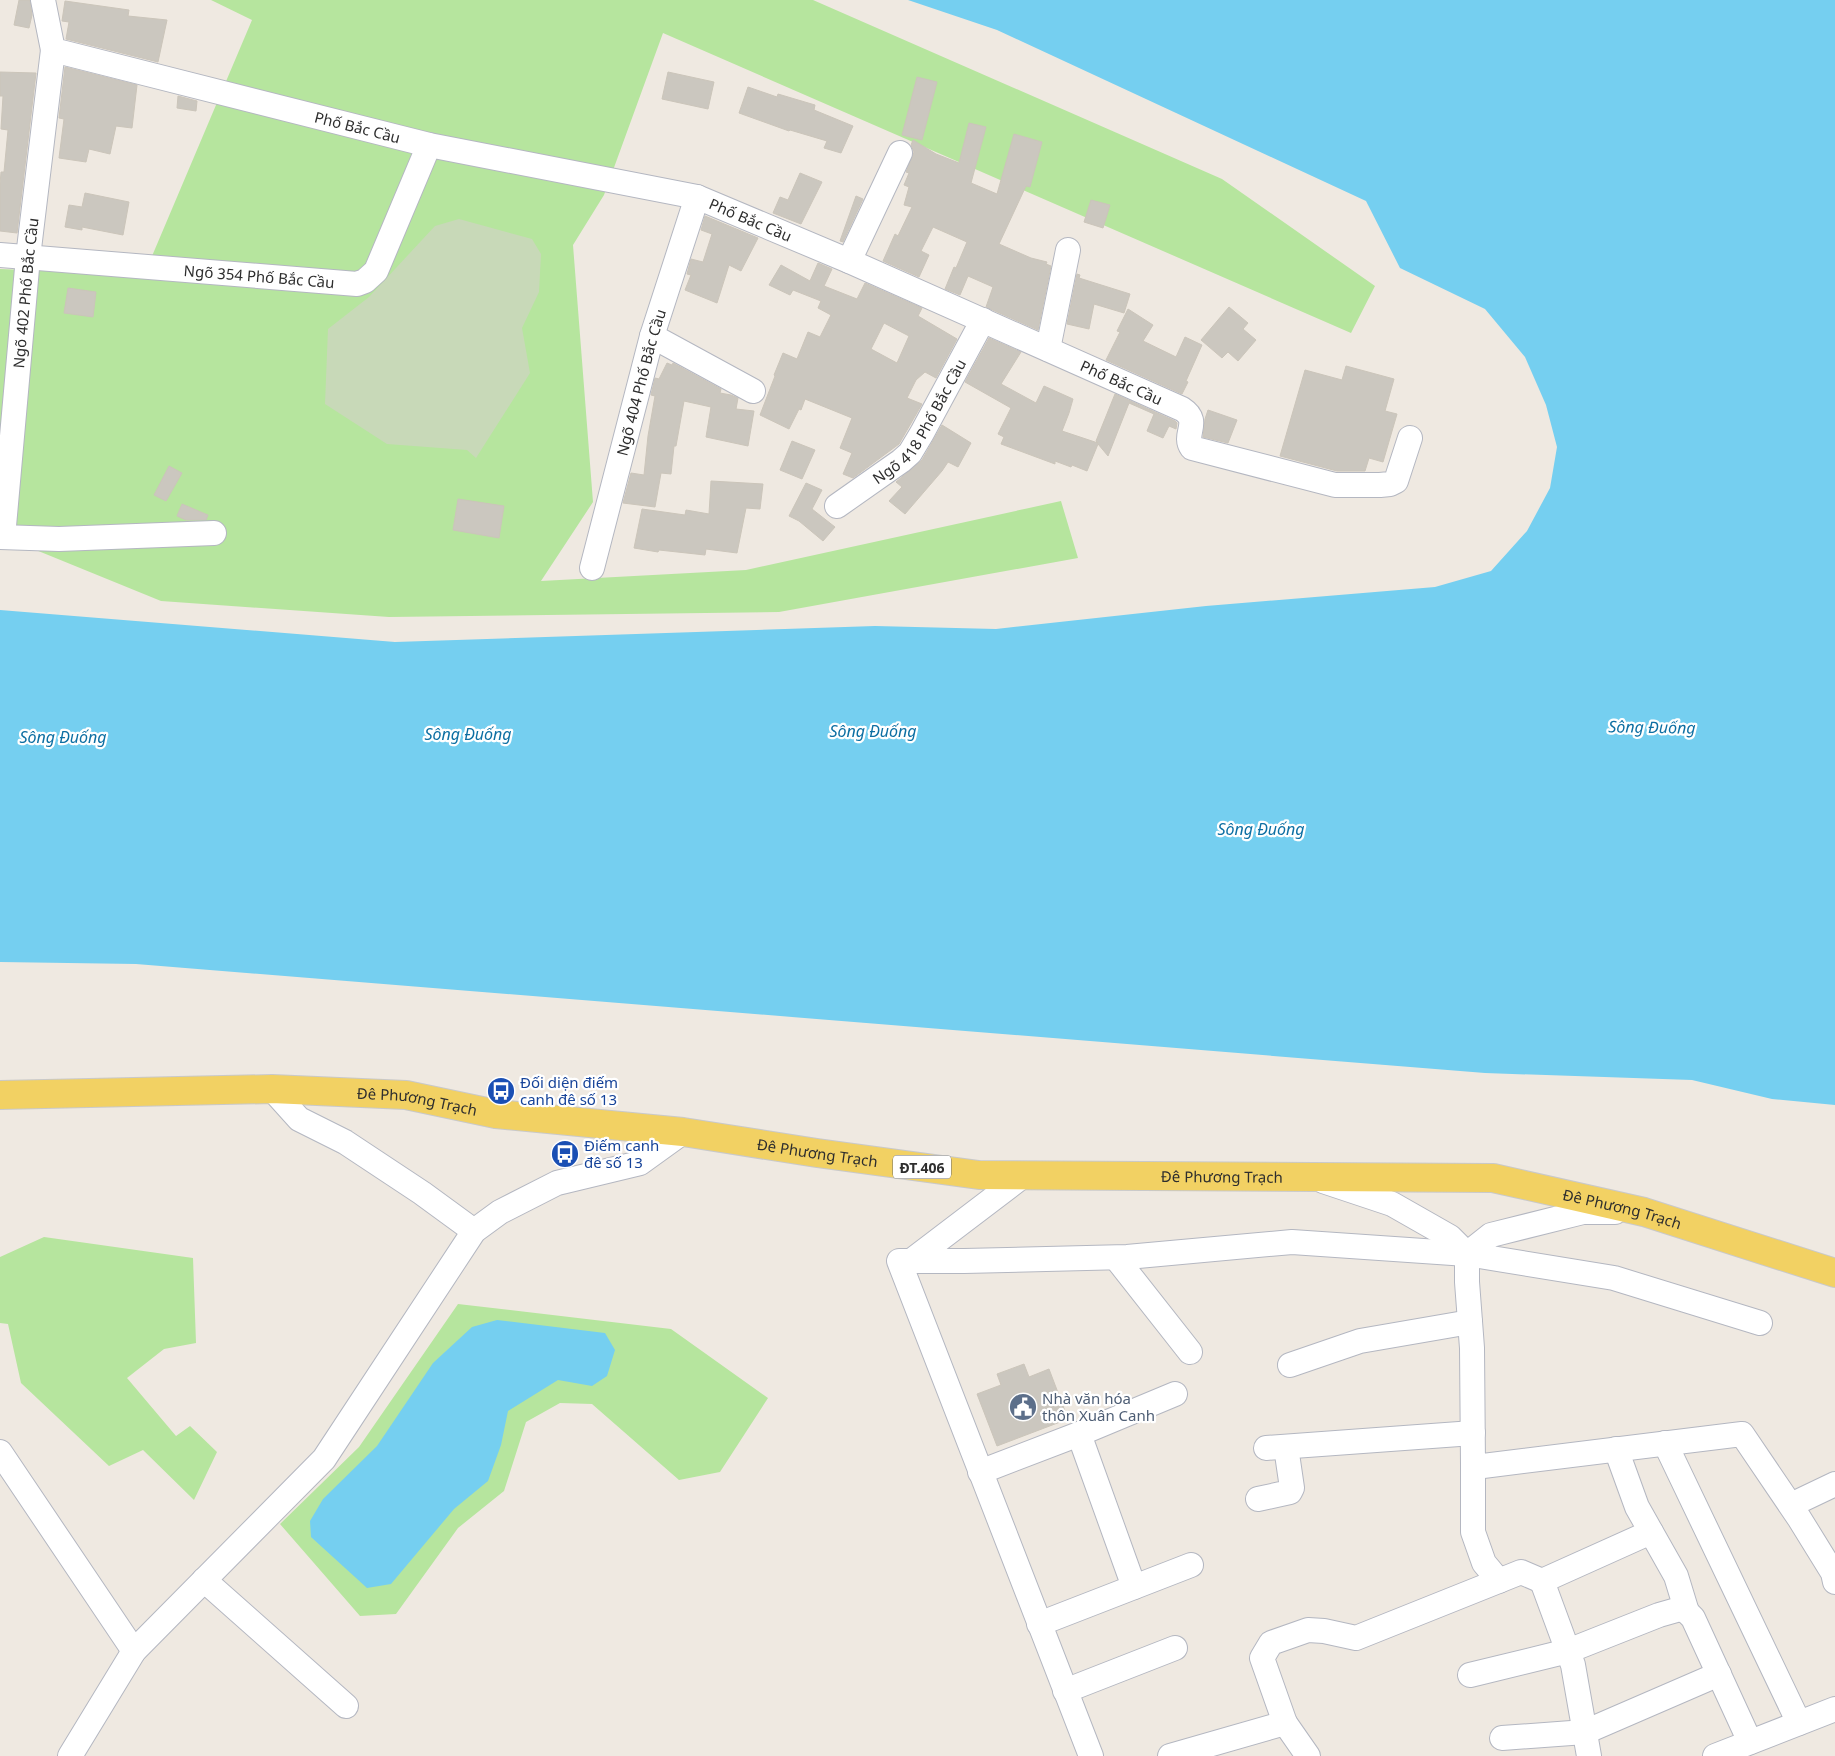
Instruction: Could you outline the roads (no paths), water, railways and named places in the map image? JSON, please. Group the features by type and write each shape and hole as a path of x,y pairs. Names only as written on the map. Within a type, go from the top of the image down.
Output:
{"main road":[{"name":"Đê Phương Trạch","path":"0,1095 272,1089 406,1095 496,1114 683,1132 817,1153 979,1175 1493,1178 1644,1212 1835,1273"}],"street":[{"path":"42,0 54,50"},
{"name":"Phố Bắc Cầu","path":"54,50 429,145 697,197 849,261 1187,412 1192,420 1188,441 1192,448 1335,484 1380,485 1396,481 1410,438"},
{"name":"Ngõ 402 Phố Bắc Cầu","path":"2,537 28,257 54,50"},
{"name":"Ngõ 354 Phố Bắc Cầu","path":"0,255 357,284 365,282 376,271 429,145"},
{"path":"849,261 900,153"},
{"name":"Ngõ 404 Phố Bắc Cầu","path":"592,568 652,336 697,197"},
{"path":"1048,349 1068,250"},
{"name":"Ngõ 418 Phố Bắc Cầu","path":"837,506 901,461 910,452 941,400 983,320"},
{"path":"652,336 753,391"},
{"path":"2,537 59,539 214,533"},
{"path":"272,1089 299,1120 345,1142 415,1188 474,1231"},
{"path":"70,1756 134,1651 324,1459 474,1231 500,1212 556,1183 640,1163 683,1132"},
{"path":"911,1261 1024,1175"},
{"path":"1312,1177 1392,1204 1450,1237 1468,1254 1467,1282 1470,1322 1473,1465 1472,1532 1484,1563 1498,1581"},
{"path":"1468,1254 1491,1236 1543,1221 1583,1212 1644,1212"},
{"path":"1091,1756 899,1261 964,1262 1116,1258 1292,1242 1468,1254 1614,1278 1760,1322"},
{"path":"1116,1258 1190,1352"},
{"path":"1290,1365 1360,1341 1470,1322"},
{"path":"980,1472 1175,1394"},
{"path":"1258,1499 1290,1492 1292,1488 1276,1447 1472,1433"},
{"path":"1079,1434 1134,1587"},
{"path":"1473,1465 1483,1466 1742,1434 1790,1505 1832,1573 1835,1582"},
{"path":"1665,1443 1798,1723"},
{"path":"1616,1449 1637,1507 1676,1576 1687,1612 1693,1618 1750,1742"},
{"path":"0,1452 8,1480 134,1651"},
{"path":"1790,1505 1835,1484"},
{"path":"1542,1581 1651,1532"},
{"path":"1039,1624 1191,1565"},
{"path":"1308,1756 1286,1723 1262,1658 1271,1643 1308,1630 1324,1630 1356,1638 1521,1572 1542,1581 1573,1665 1589,1756"},
{"path":"204,1580 346,1706"},
{"path":"1470,1675 1568,1652 1659,1615 1680,1610 1687,1612"},
{"path":"1065,1691 1175,1648"},
{"path":"1502,1738 1585,1732 1720,1674"},
{"path":"1715,1756 1835,1709"},
{"path":"1170,1756 1286,1723"}],"water":[{"name":"Sông Đuống","path":"908,0 1835,0 1835,1105 1772,1099 1692,1080 1485,1073 136,964 0,962 0,610 395,642 875,626 996,629 1206,606 1435,587 1491,571 1527,531 1550,488 1557,447 1546,405 1525,357 1485,309 1400,268 1366,201 997,30"},
{"path":"497,1320 605,1333 615,1350 607,1376 592,1386 558,1380 508,1411 501,1445 488,1481 454,1509 391,1584 367,1588 311,1537 310,1521 323,1499 377,1446 433,1363 472,1327"}],"place":[{"name":"Đối diện điếm canh đê số 13","path":"501,1091"},
{"name":"Điếm canh đê số 13","path":"565,1154"},
{"name":"Nhà văn hóa thôn Xuân Canh","path":"1023,1407"}]}
